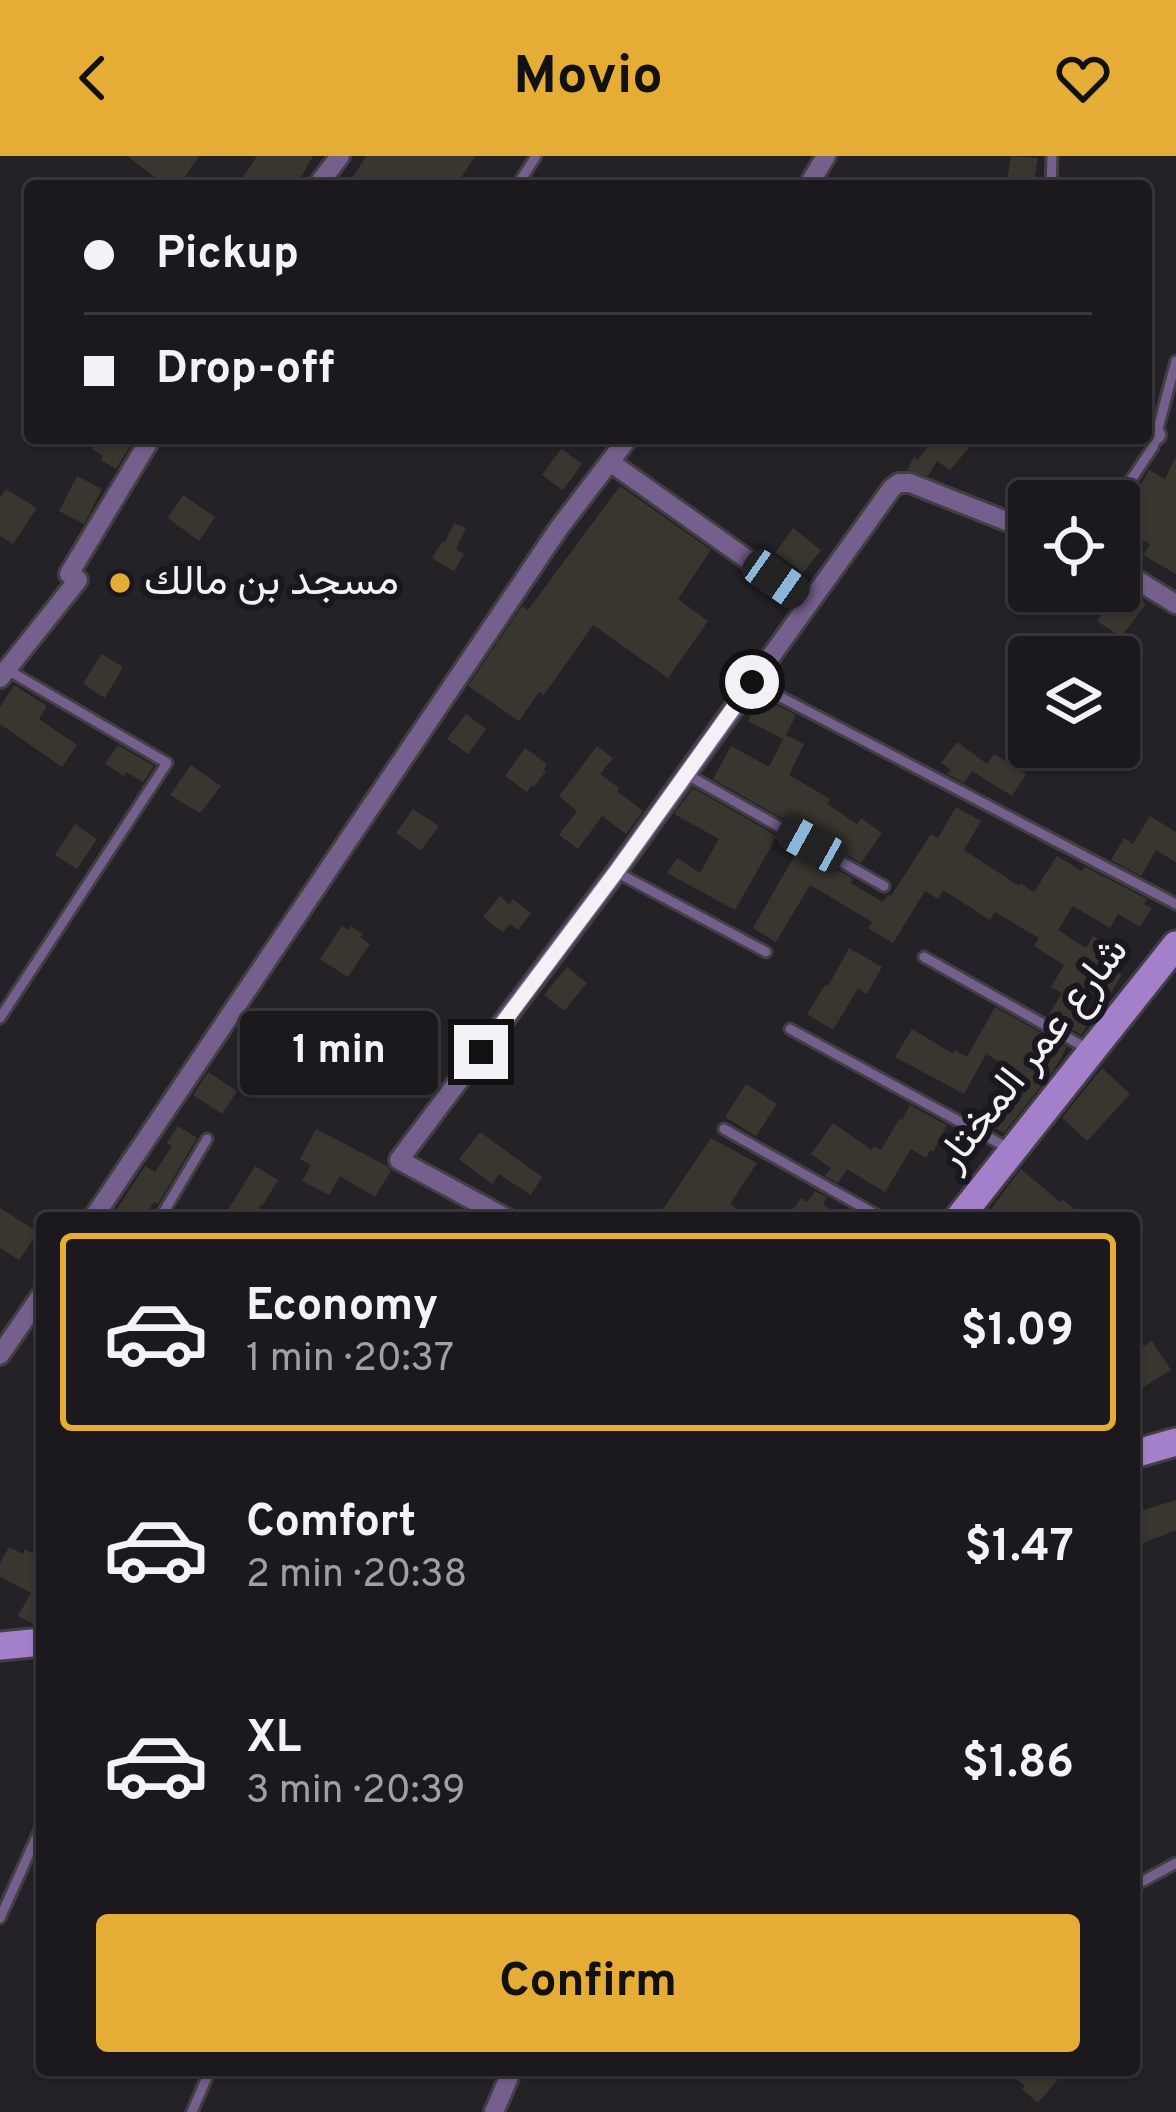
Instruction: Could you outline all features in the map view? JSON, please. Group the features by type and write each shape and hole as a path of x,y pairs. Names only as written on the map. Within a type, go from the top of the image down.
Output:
{"street":[{"path":"322,180 340,156"},
{"path":"3,674 78,580 69,574 147,444"},
{"path":"97,1212 546,547 624,444"},
{"path":"610,462 809,603"},
{"path":"495,1212 399,1160 616,872 892,488 910,483 1008,522"},
{"path":"1140,582 1176,604"},
{"name":"شارع عمر المختار","path":"963,1212 1091,1050 1171,962"},
{"path":"0,1355 36,1303"},
{"path":"1140,1452 1176,1442"},
{"path":"0,1646 36,1642"},
{"path":"494,2112 509,2076"}],"lane":[{"path":"1152,430 1176,361"},
{"path":"1131,480 1153,447 1152,440"},
{"path":"0,1018 167,763 3,674"},
{"path":"752,682 1176,904"},
{"path":"686,774 884,886"},
{"path":"616,872 766,952"},
{"path":"924,957 1091,1050"},
{"path":"790,1029 1013,1151"},
{"path":"724,1129 871,1212"},
{"path":"164,1212 207,1139"},
{"path":"0,1918 36,1838"},
{"path":"1140,1883 1176,1863"},
{"path":"192,2112 207,2076"}],"building":[{"path":"127,156 199,156 183,180 159,180"},
{"path":"257,156 313,156 299,180 241,180"},
{"path":"366,156 475,156 460,180 352,180"},
{"path":"1011,156 1038,158 1034,180 1007,180"},
{"path":"95,444 131,444 116,469 92,449"},
{"path":"929,444 972,444 950,470 937,461 928,476 907,470 914,457 918,460"},
{"path":"561,449 582,464 563,490 542,475"},
{"path":"1176,456 1176,574 1143,555 1150,544 1140,538 1140,487 1149,470 1165,479"},
{"path":"77,476 102,489 84,524 59,511"},
{"path":"620,486 711,550 678,599 708,621 668,678 593,625 544,695 539,692 519,721 468,686 522,606 528,610"},
{"path":"6,489 37,508 13,544 0,536 0,498"},
{"path":"183,495 215,517 199,541 168,518"},
{"path":"454,523 466,528 456,549 464,554 454,571 432,558"},
{"path":"793,528 821,550 803,573 775,553"},
{"path":"1103,612 1140,612 1122,636 1097,621"},
{"path":"101,654 123,667 105,698 83,684"},
{"path":"14,685 47,706 39,719 77,745 62,767 0,724 0,707"},
{"path":"760,696 796,715 786,735 804,744 789,775 830,799 827,804 857,824 861,818 882,833 861,863 713,779 731,746 769,767 783,739 748,721"},
{"path":"466,714 486,729 468,754 447,739"},
{"path":"957,742 987,764 994,754 1008,763 1008,768 1026,774 1012,796 972,771 964,783 947,774 951,770 941,763"},
{"path":"118,745 154,766 143,782 105,764"},
{"path":"597,746 613,758 600,774 643,811 626,834 602,816 578,849 559,835 577,811 559,796"},
{"path":"525,748 547,764 527,792 505,776"},
{"path":"191,765 221,786 200,813 170,795"},
{"path":"693,788 777,836 735,910 667,873 677,858 700,873 719,839 674,814"},
{"path":"956,807 981,821 964,850 1019,886 1034,892 1057,856 1147,899 1144,904 1152,908 1140,927 1118,914 1110,928 1073,906 1058,930 1086,948 1093,936 1124,955 1114,971 1122,975 1111,992 1098,984 1081,1012 1092,1018 1081,1035 1048,1016 1062,993 1051,987 1064,965 1034,946 1039,938 995,912 990,920 943,890 938,899 925,891 893,943 868,928 872,922 810,885 776,942 753,928 799,848 883,902 931,834 938,838"},
{"path":"413,809 439,826 421,851 396,833"},
{"path":"1150,816 1176,832 1176,862 1156,850 1141,876 1111,860 1124,838 1133,844"},
{"path":"75,824 97,839 77,869 55,855"},
{"path":"500,896 509,904 513,899 531,913 518,930 510,924 503,932 483,917"},
{"path":"342,926 349,930 351,926 370,944 348,977 320,959"},
{"path":"849,948 882,967 867,994 858,988 833,1030 807,1014"},
{"path":"567,967 587,983 564,1011 544,995"},
{"path":"995,1007 1067,1047 1004,1133 982,1120 1009,1067 986,1054 964,1094 895,1057 912,1029 953,1054 955,1050 967,1057"},
{"path":"1102,1068 1130,1094 1087,1141 1062,1118"},
{"path":"208,1072 237,1091 222,1114 193,1095"},
{"path":"746,1084 777,1104 756,1136 725,1117"},
{"path":"910,1105 947,1125 926,1158 911,1149 885,1192 847,1169 838,1183 825,1176 831,1168 811,1154 833,1123 872,1150 874,1146 881,1150"},
{"path":"178,1126 197,1138 158,1204 154,1202 148,1212 115,1212 145,1166 155,1172 172,1146 167,1143"},
{"path":"316,1129 387,1166 391,1171 375,1197 340,1176 329,1195 302,1181 311,1165 300,1159"},
{"path":"480,1132 542,1177 531,1195 499,1174 492,1184 459,1159"},
{"path":"711,1138 757,1163 730,1204 741,1212 661,1212"},
{"path":"255,1166 278,1180 256,1212 227,1212"},
{"path":"1021,1169 1078,1212 989,1212"},
{"path":"815,1191 827,1197 823,1204 834,1212 791,1212 801,1198 807,1202"},
{"path":"0,1208 36,1235 19,1260 0,1248"},
{"path":"1152,1341 1171,1370 1140,1389 1140,1348"},
{"path":"1176,1500 1176,1530 1140,1545 1140,1511"},
{"path":"9,1547 36,1555 33,1624 18,1616 31,1593 0,1577 0,1564"},
{"path":"1012,2076 1058,2079 1038,2103 1022,2089 1025,2086"}],"place":[{"name":"مسجد بن مالك","path":"120,583"}],"route":[{"path":"481,1052 752,682"}]}
